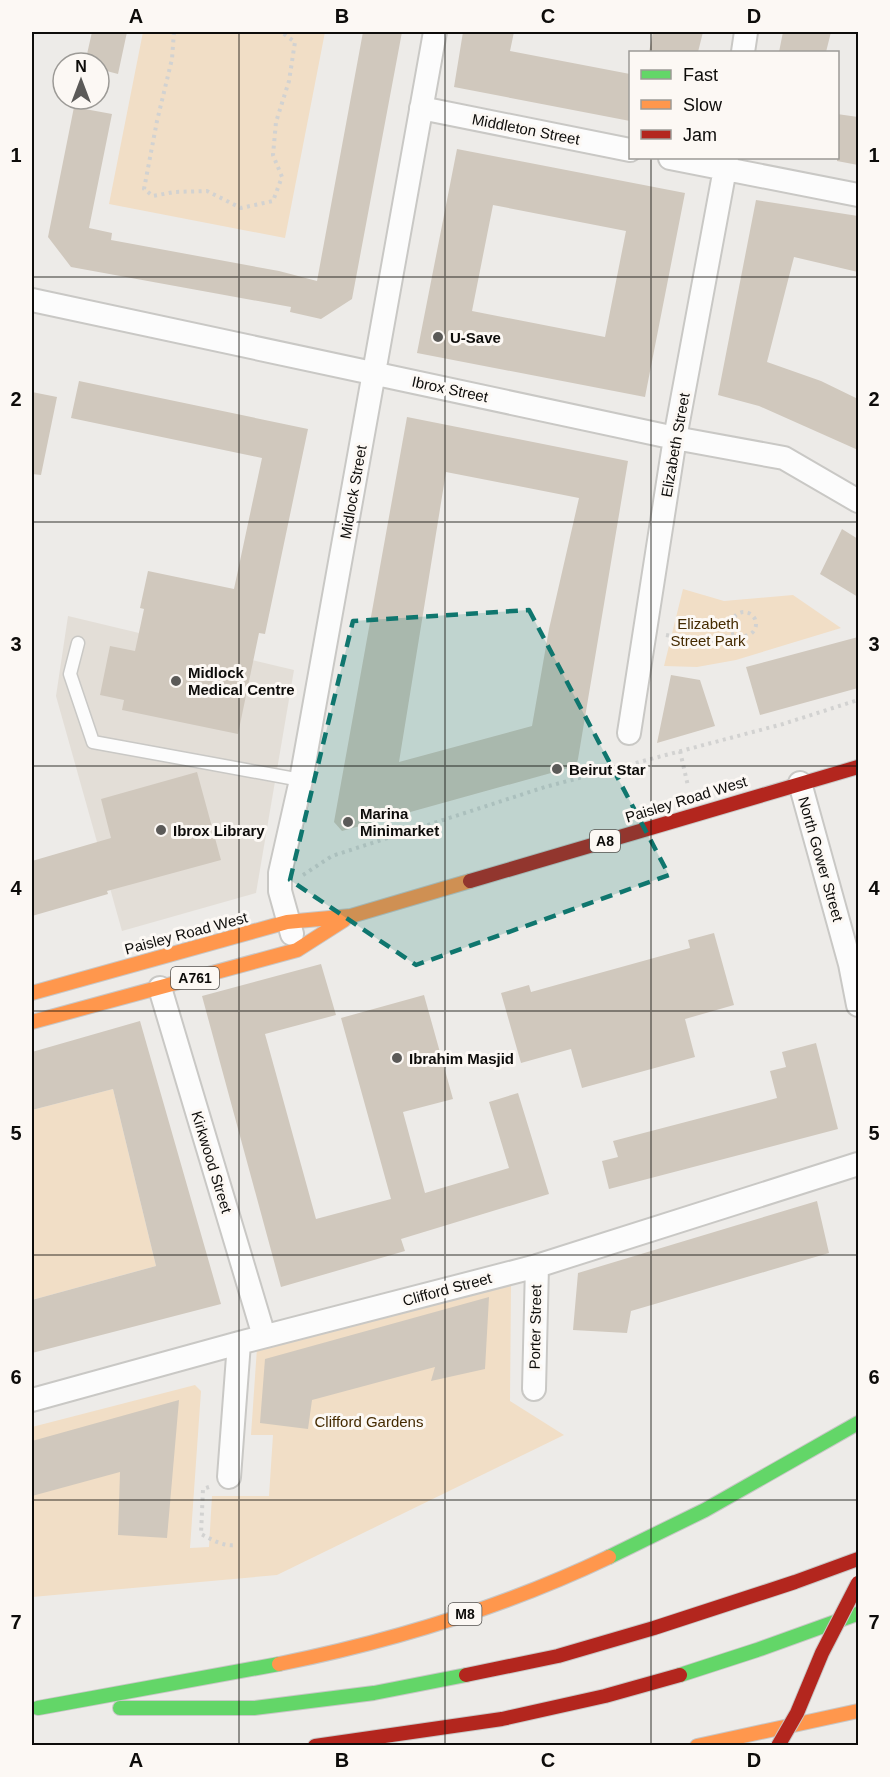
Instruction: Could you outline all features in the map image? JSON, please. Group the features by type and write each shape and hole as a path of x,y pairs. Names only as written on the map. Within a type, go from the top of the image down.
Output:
{"main road":[{"name":"Paisley Road West","path":"32,993 287,922 351,916 858,767"},
{"name":"Paisley Road West","path":"32,1022 297,950 351,916"},
{"name":"M8","path":"35,1708 315,1656 370,1644 436,1625 516,1596 602,1560 718,1504 858,1423"},
{"name":"M8","path":"35,1708 254,1708 374,1694 558,1656 735,1603 858,1559"},
{"path":"797,1713 822,1653 858,1583"},
{"path":"778,1746 858,1615"},
{"path":"315,1746 452,1728 610,1695 736,1658 858,1615"},
{"path":"697,1746 858,1711"}],"street":[{"name":"Midlock Street","path":"297,950 287,922 280,891 280,873 301,780 435,32"},
{"path":"743,51 746,32"},
{"name":"Middleton Street","path":"421,108 629,150"},
{"path":"681,159 726,163 858,195"},
{"name":"Elizabeth Street","path":"629,733 675,438 726,163"},
{"name":"Ibrox Street","path":"32,300 675,438 784,458 858,501"},
{"name":"North Gower Street","path":"800,783 857,990"},
{"name":"Kirkwood Street","path":"160,988 264,1336"},
{"name":"Clifford Street","path":"32,1400 264,1336 537,1266 858,1164"},
{"name":"Porter Street","path":"534,1389 537,1266"},
{"path":"229,1478 239,1343"}],"lane":[{"path":"78,643 70,674 93,742 301,780"}],"path":[{"path":"174,32 172,59 144,189 153,196 174,192 207,191 242,208 273,201 282,177 273,155 276,122 290,81 294,42 281,32"},
{"path":"645,631 707,643 736,633 748,636 754,631 757,623 751,613 743,611 733,618 732,626 736,633"},
{"path":"280,891 332,856 545,787 783,724 858,700"},
{"path":"680,751 694,814"},
{"path":"229,1478 203,1490 201,1534 223,1545 237,1545"}],"highlighted area":[{"path":"529,610 669,875 416,965 290,880 353,621"}],"shaded area":[{"path":"68,616 294,670 256,893 122,931 56,696"}],"green space":[{"path":"143,32 325,32 285,238 109,204"},
{"name":"Elizabeth Street Park","path":"683,589 724,601 793,595 841,628 736,660 697,667 664,666"},
{"path":"113,1089 156,1266 32,1300 32,1110"},
{"name":"Clifford Gardens","path":"511,1285 510,1401 564,1435 277,1575 32,1597 32,1427 195,1385 201,1391 190,1548 209,1547 212,1496 269,1496 273,1435 251,1435 257,1348"}],"building":[{"path":"92,32 127,32 118,74 111,72 111,51 88,51"},
{"path":"363,32 402,32 352,299 321,319 290,312 291,307 71,267 48,237 73,111 112,114 89,228 112,233 111,240 279,271 317,281"},
{"path":"463,32 514,32 510,51 629,74 629,121 454,87"},
{"path":"653,32 703,32 698,51 649,51"},
{"path":"783,32 831,32 826,51 779,51"},
{"path":"839,114 858,117 858,165 837,161 839,159"},
{"path":"457,149 685,193 645,397 417,353","holes":["493,205 626,231 605,337 472,311"]},
{"path":"756,200 858,216 858,272 794,257 767,362 821,381 858,399 858,450 759,406 718,395"},
{"path":"79,381 308,429 265,634 259,633 238,734 122,710 124,700 100,695 110,646 135,651 144,609 140,608 148,571 234,589 262,458 71,418"},
{"path":"32,392 57,397 41,475 32,474"},
{"path":"407,417 628,461 576,766 342,831 334,822","holes":["446,472 579,498 549,629 532,726 399,762"]},
{"path":"842,529 858,539 858,597 820,574"},
{"path":"858,637 858,688 760,715 746,667"},
{"path":"671,675 700,680 715,726 657,743"},
{"name":"Ibrox Library","path":"197,772 221,860 107,891 108,894 32,916 32,861 111,838 101,799"},
{"path":"714,933 734,1005 685,1019 695,1057 582,1088 571,1049 521,1063 501,993 529,985 531,992 690,948 688,940"},
{"path":"321,964 336,1015 265,1034 316,1219 391,1199 341,1018 424,995 453,1099 403,1112 425,1193 509,1168 489,1102 518,1093 549,1194 401,1239 405,1251 281,1287 202,996"},
{"path":"140,1021 221,1304 32,1353 32,1300 156,1266 113,1089 32,1110 32,1052"},
{"path":"816,1043 838,1129 609,1189 602,1161 618,1157 613,1141 777,1098 770,1071 786,1067 782,1052"},
{"path":"817,1201 829,1253 631,1311 627,1333 573,1330 578,1273"},
{"path":"489,1297 485,1369 431,1381 435,1367 312,1400 308,1429 260,1423 265,1359"},
{"path":"179,1400 167,1538 118,1535 120,1472 32,1496 32,1441"}],"traffic: fast":[{"path":"609,1557 705,1510 858,1423"},
{"path":"680,1675 857,1614"},
{"path":"38,1708 279,1664"},
{"path":"120,1708 254,1708 374,1693 466,1675"}],"traffic: slow":[{"path":"32,993 287,922 351,916 470,881"},
{"path":"32,1022 297,950 344,920"},
{"path":"279,1664 364,1645 447,1621 529,1592 609,1557"},
{"path":"697,1746 858,1711"}],"traffic: jam":[{"path":"470,881 858,767"},
{"path":"466,1675 558,1656 654,1628 858,1559"},
{"path":"778,1746 797,1713 822,1653 858,1583"},
{"path":"315,1746 502,1719 605,1696 680,1675"}],"place":[{"name":"U-Save","path":"438,337"},
{"name":"Midlock Medical Centre","path":"176,681"},
{"name":"Beirut Star","path":"557,769"},
{"name":"Marina Minimarket","path":"348,822"},
{"name":"Ibrox Library","path":"161,830"},
{"name":"Ibrahim Masjid","path":"397,1058"}]}
